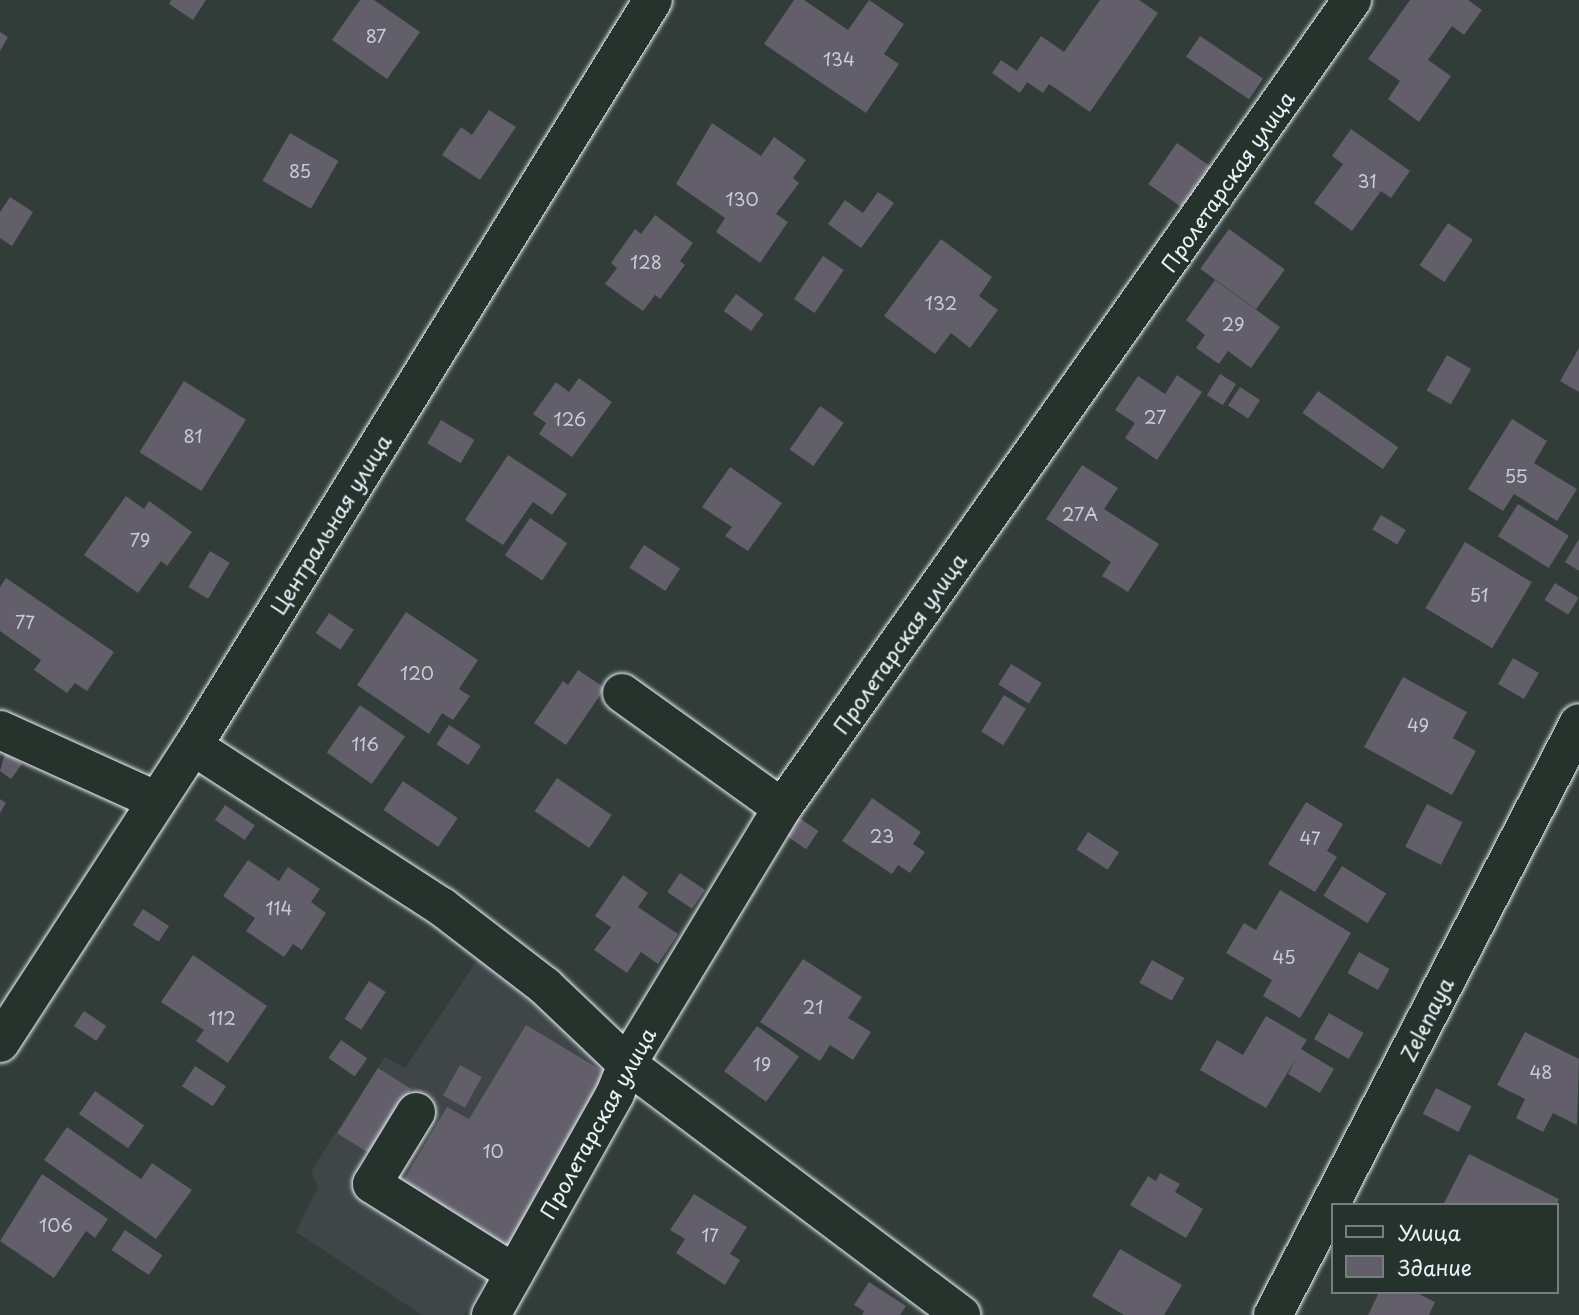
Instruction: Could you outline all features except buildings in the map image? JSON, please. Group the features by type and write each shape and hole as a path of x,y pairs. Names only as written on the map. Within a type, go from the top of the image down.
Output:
{"street":[{"name":"Центральная улица","path":"0,1043 193,746 653,0"},
{"name":"Пролетарская улица","path":"491,1315 615,1094 626,1064 782,808 1352,0"},
{"path":"622,693 782,808"},
{"name":"Zelenaya","path":"1331,1203 1579,723"},
{"path":"0,730 157,801"},
{"path":"193,746 443,907 545,986 626,1064 961,1315"},
{"path":"416,1112 372,1184 514,1273"},
{"name":"Zelenaya","path":"1273,1315 1330,1205"}],"shaded area":[{"path":"482,953 564,1019 611,1076 464,1315 422,1315 296,1232 318,1187 311,1171 385,1057 405,1068"}]}
